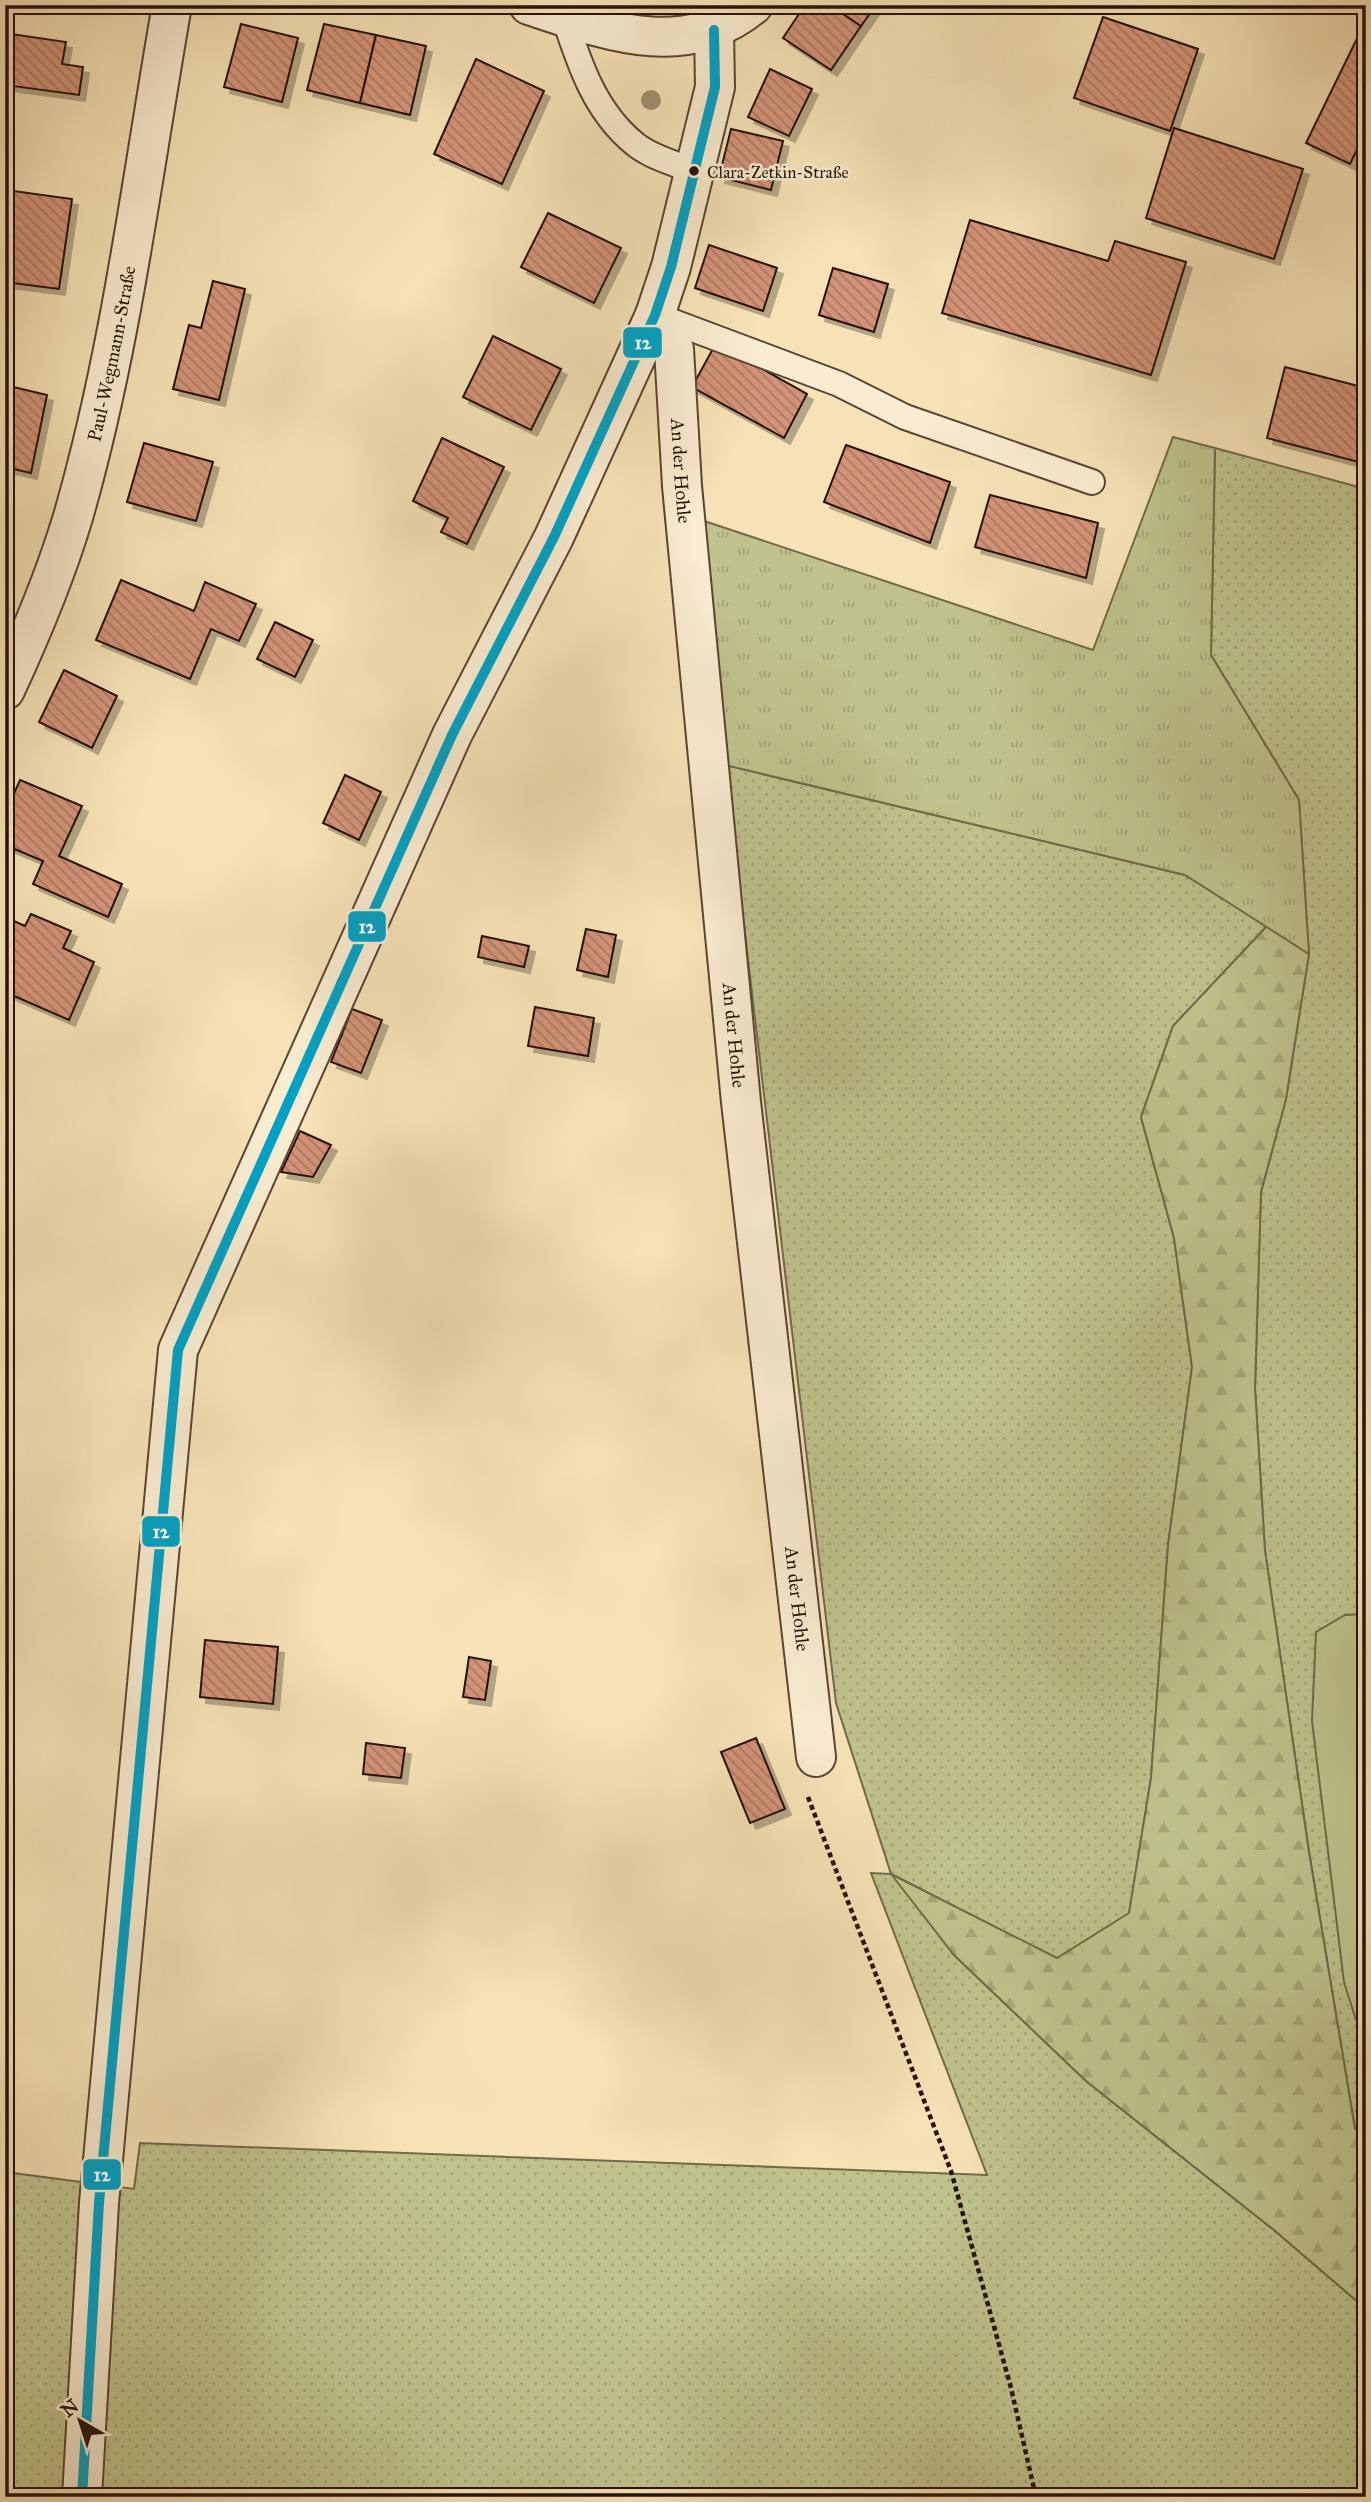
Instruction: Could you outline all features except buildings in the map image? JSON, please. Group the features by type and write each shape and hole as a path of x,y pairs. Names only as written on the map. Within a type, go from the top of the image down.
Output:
{"street":[{"name":"Paul-Wegmann-Straße","path":"5,690 50,584 90,452 105,388 172,5"},
{"path":"528,5 564,17 651,37 685,37 714,30 753,5"},
{"path":"82,2497 99,2203 178,1350 452,734 554,537 655,315 671,267 715,87 714,30"},
{"name":"An der Hohle","path":"655,315 674,349 682,486 741,1102 816,1758"}],"lane":[{"path":"564,17 580,66 596,99 635,145 694,172"},
{"path":"655,315 839,384 905,417 1092,482"}],"path":[{"path":"816,1758 805,1789 951,2171 1011,2388 1036,2497"}],"green space":[{"path":"1173,437 1215,448 1211,655 1299,800 1309,954 1185,875 725,765 695,518 1093,650"},
{"path":"1215,448 1366,489 1366,2134 1355,2129 1309,1852 1265,1551 1255,1388 1261,1192 1286,1099 1309,954 1299,800 1211,655"},
{"path":"725,765 1185,875 1267,926 1173,1026 1141,1117 1174,1238 1192,1367 1168,1545 1151,1778 1129,1914 1057,1959 893,1875 954,1955 1086,2081 1274,2230 1366,2309 1366,2497 5,2497 5,2172 134,2189 140,2143 987,2175 871,1873 891,1874 836,1703"},
{"path":"1267,926 1309,954 1286,1099 1261,1192 1255,1388 1265,1551 1309,1852 1355,2129 1366,2134 1366,2309 1274,2230 1086,2081 954,1955 891,1874 1057,1958 1129,1913 1151,1778 1168,1545 1192,1367 1174,1238 1141,1117 1173,1026"},
{"path":"1366,1614 1366,2025 1356,2020 1344,1982 1312,1721 1316,1632 1345,1615"}],"transit line":[{"name":"12","path":"82,2497 99,2203 178,1350 452,735 554,537 655,315 671,267 715,87 714,30"}],"place":[{"name":"Clara-Zetkin-Straße","path":"694,171"}]}
